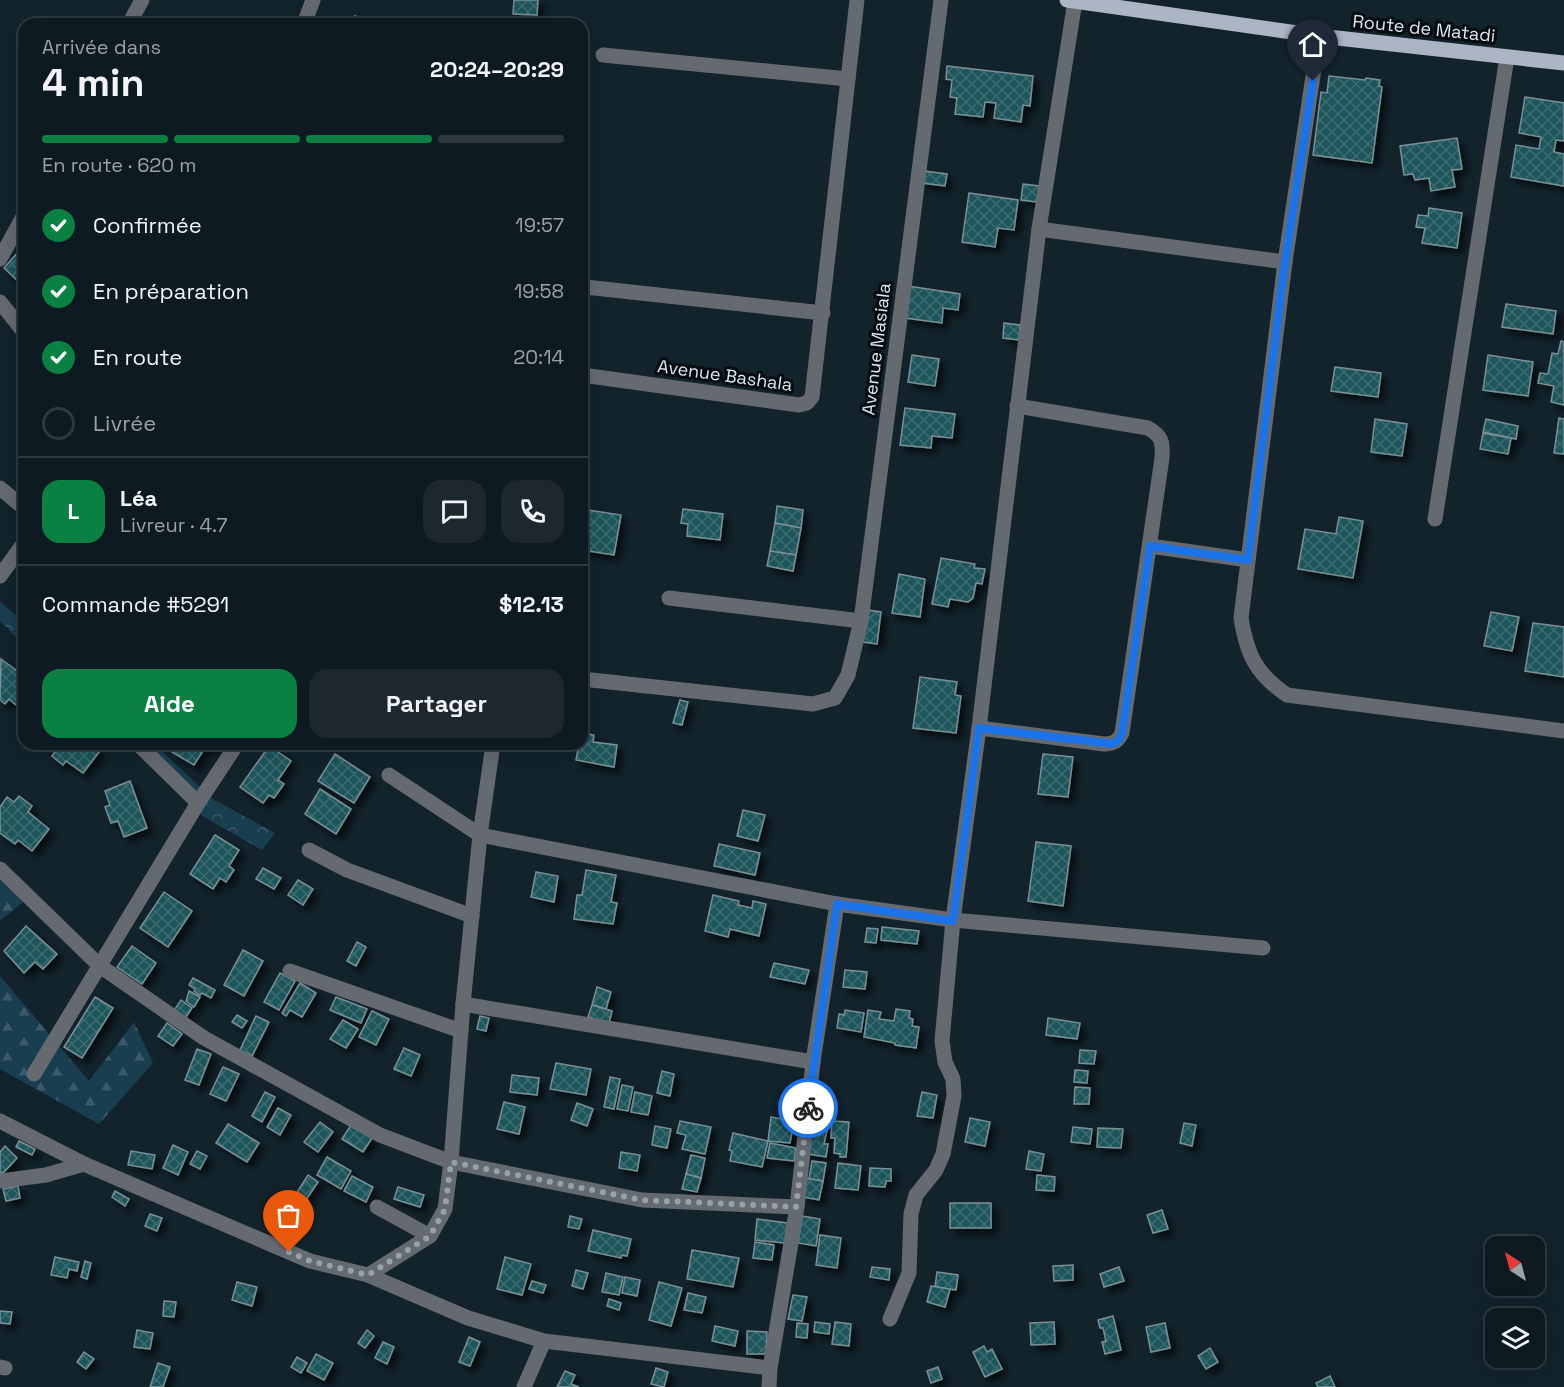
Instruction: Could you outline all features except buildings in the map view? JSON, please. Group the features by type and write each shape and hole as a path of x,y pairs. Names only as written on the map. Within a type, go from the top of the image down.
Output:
{"main road":[{"name":"Route de Matadi","path":"1071,1 1319,36 1564,63"}],"street":[{"path":"132,18 142,0"},
{"path":"306,18 313,0"},
{"name":"Avenue Bashala","path":"588,376 789,404 807,403 812,397 857,0"},
{"name":"Avenue Masiala","path":"588,681 813,704 835,698 848,675 861,621 941,0"},
{"path":"890,1319 909,1273 910,1214 916,1195 936,1170 943,1154 952,1106 953,1079 945,1062 942,1041 953,921 979,728 1039,229 1071,1"},
{"path":"1319,36 1285,262 1248,560 1241,618 1245,644 1257,669 1270,683 1287,695 1564,731"},
{"path":"603,56 848,79"},
{"path":"1435,519 1507,57"},
{"path":"0,259 18,226"},
{"path":"1039,229 1285,262"},
{"path":"588,287 823,314"},
{"path":"0,302 18,324"},
{"path":"979,728 1104,744 1113,744 1119,740 1122,733 1163,450 1163,443 1158,434 1148,428 1017,406"},
{"path":"0,488 18,503"},
{"path":"1150,546 1248,560"},
{"path":"0,576 18,551"},
{"path":"669,598 861,621"},
{"path":"144,750 198,803"},
{"path":"34,1074 198,803 233,750"},
{"path":"368,1275 430,1236 445,1209 480,835 492,750"},
{"path":"388,775 480,835 837,904 953,921 1263,948"},
{"path":"309,850 347,870 472,916"},
{"path":"0,869 100,966 204,1038 380,1135 451,1162 642,1200 796,1207"},
{"path":"769,1387 837,904"},
{"path":"290,971 461,1031"},
{"path":"463,1004 813,1062"},
{"path":"0,1121 84,1164 310,1261 368,1275 468,1318 544,1341 770,1368"},
{"path":"0,1181 46,1175 84,1164"},
{"path":"377,1207 430,1236"},
{"path":"524,1387 544,1341"}],"green space":[{"path":"0,601 18,618 18,639 0,621"},
{"path":"133,750 160,750 213,799 275,833 262,850 202,816"},
{"path":"0,880 23,902 0,921"},
{"path":"0,976 89,1081 134,1022 153,1063 99,1124 0,1069"}],"way so far":[{"path":"289,1252 310,1261 368,1275 430,1236 445,1209 451,1162 642,1200 796,1207 808,1108"}],"route":[{"path":"808,1108 837,904 953,921 979,728 1113,744 1119,740 1122,733 1150,546 1248,560 1285,262 1313,81"}]}
